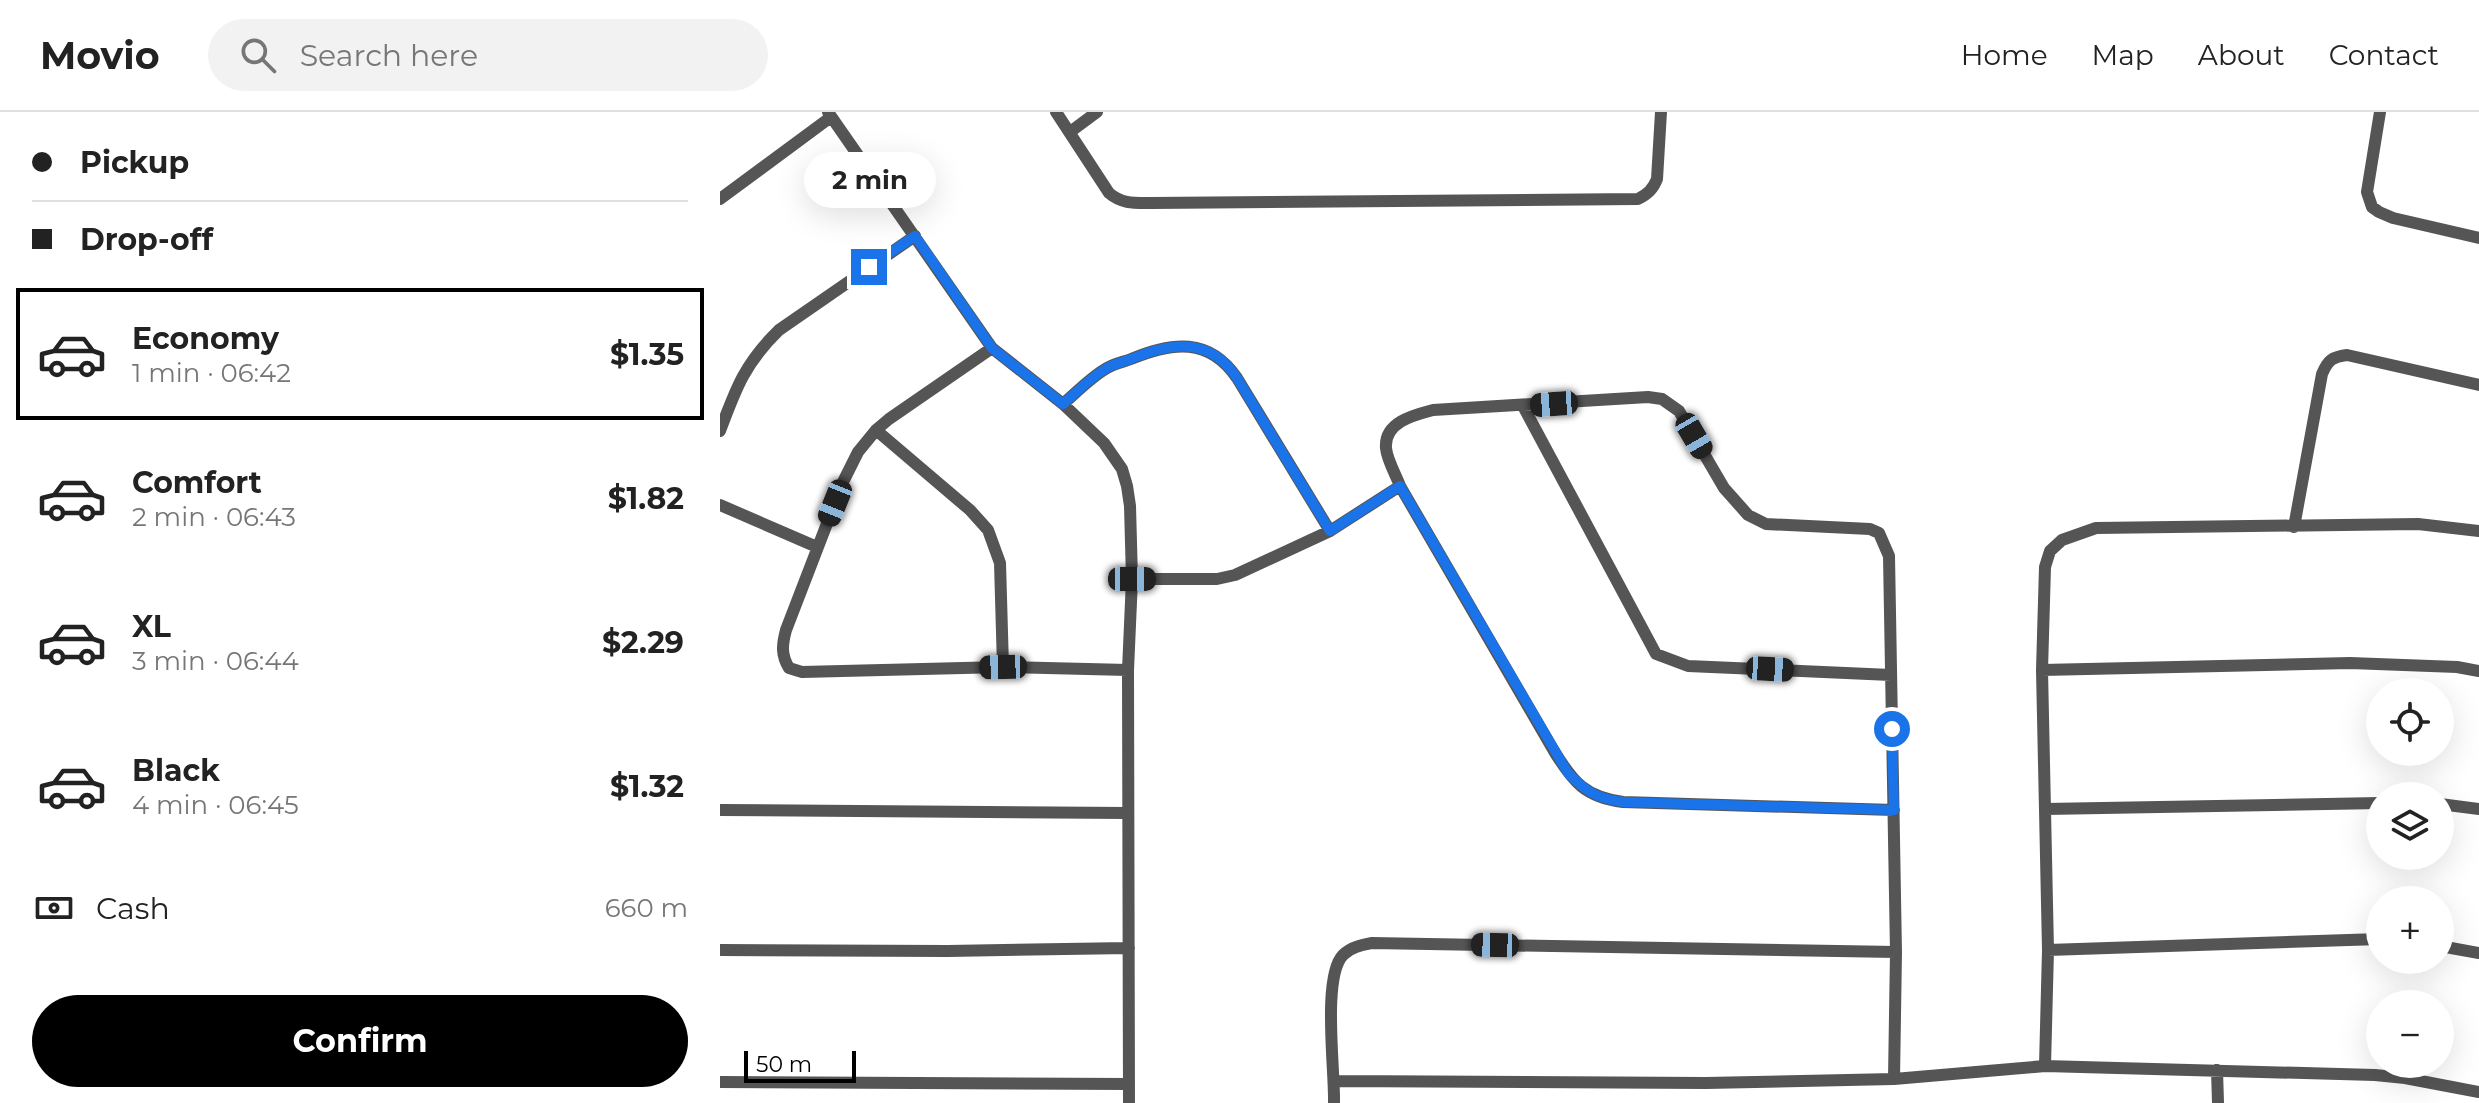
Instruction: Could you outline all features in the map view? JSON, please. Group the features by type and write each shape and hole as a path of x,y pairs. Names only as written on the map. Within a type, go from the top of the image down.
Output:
{"street":[{"path":"1056,112 1109,193 1117,200 1130,203 1638,199 1647,195 1657,179 1661,112"},
{"path":"1070,132 1097,112"},
{"path":"2380,112 2367,192 2372,207 2393,218 2479,238"},
{"path":"720,199 829,114 992,348 1063,404 1104,443 1122,469 1130,506 1132,579 1127,813 1129,1103"},
{"path":"720,431 739,382 761,348 779,330 915,236"},
{"path":"1063,404 1107,368 1151,350 1196,347 1215,355 1227,363 1330,531"},
{"path":"992,348 876,430 858,452 786,630 783,658 789,668 811,672 1003,667 1128,670"},
{"path":"2294,527 2322,374 2327,362 2334,357 2347,355 2479,385"},
{"path":"1894,810 1623,802 1593,796 1568,773 1400,486 1386,449 1387,437 1398,423 1410,415 1433,410 1648,397 1662,399 1679,411 1724,488 1748,515 1766,524 1870,529 1879,533 1889,556 1894,810 1896,952 1894,1079"},
{"path":"1523,406 1656,654 1688,666 1891,675"},
{"path":"876,430 970,510 988,530 1000,563 1003,667"},
{"path":"1132,579 1226,577 1330,531 1400,486"},
{"path":"720,505 817,547"},
{"path":"2045,1066 2048,950 2042,670 2045,567 2050,551 2062,540 2096,528 2418,524 2479,531"},
{"path":"2042,670 2350,663 2457,667 2479,671"},
{"path":"2045,809 2366,803"},
{"path":"2454,806 2479,809"},
{"path":"720,810 1127,813"},
{"path":"2048,950 2366,939"},
{"path":"1334,1103 1332,981 1343,955 1355,947 1372,943 1896,952"},
{"path":"720,950 1129,948"},
{"path":"2454,949 2479,953"},
{"path":"1335,1081 1706,1083 1894,1079 2045,1066 2375,1075 2479,1092"},
{"path":"2217,1070 2218,1103"},
{"path":"720,1082 1129,1084"}],"route":[{"path":"869,267 915,236 992,348 1063,404 1107,368 1151,350 1196,347 1215,355 1227,363 1237,378 1330,531 1400,486 1568,773 1593,796 1623,802 1894,810 1892,729"}]}
